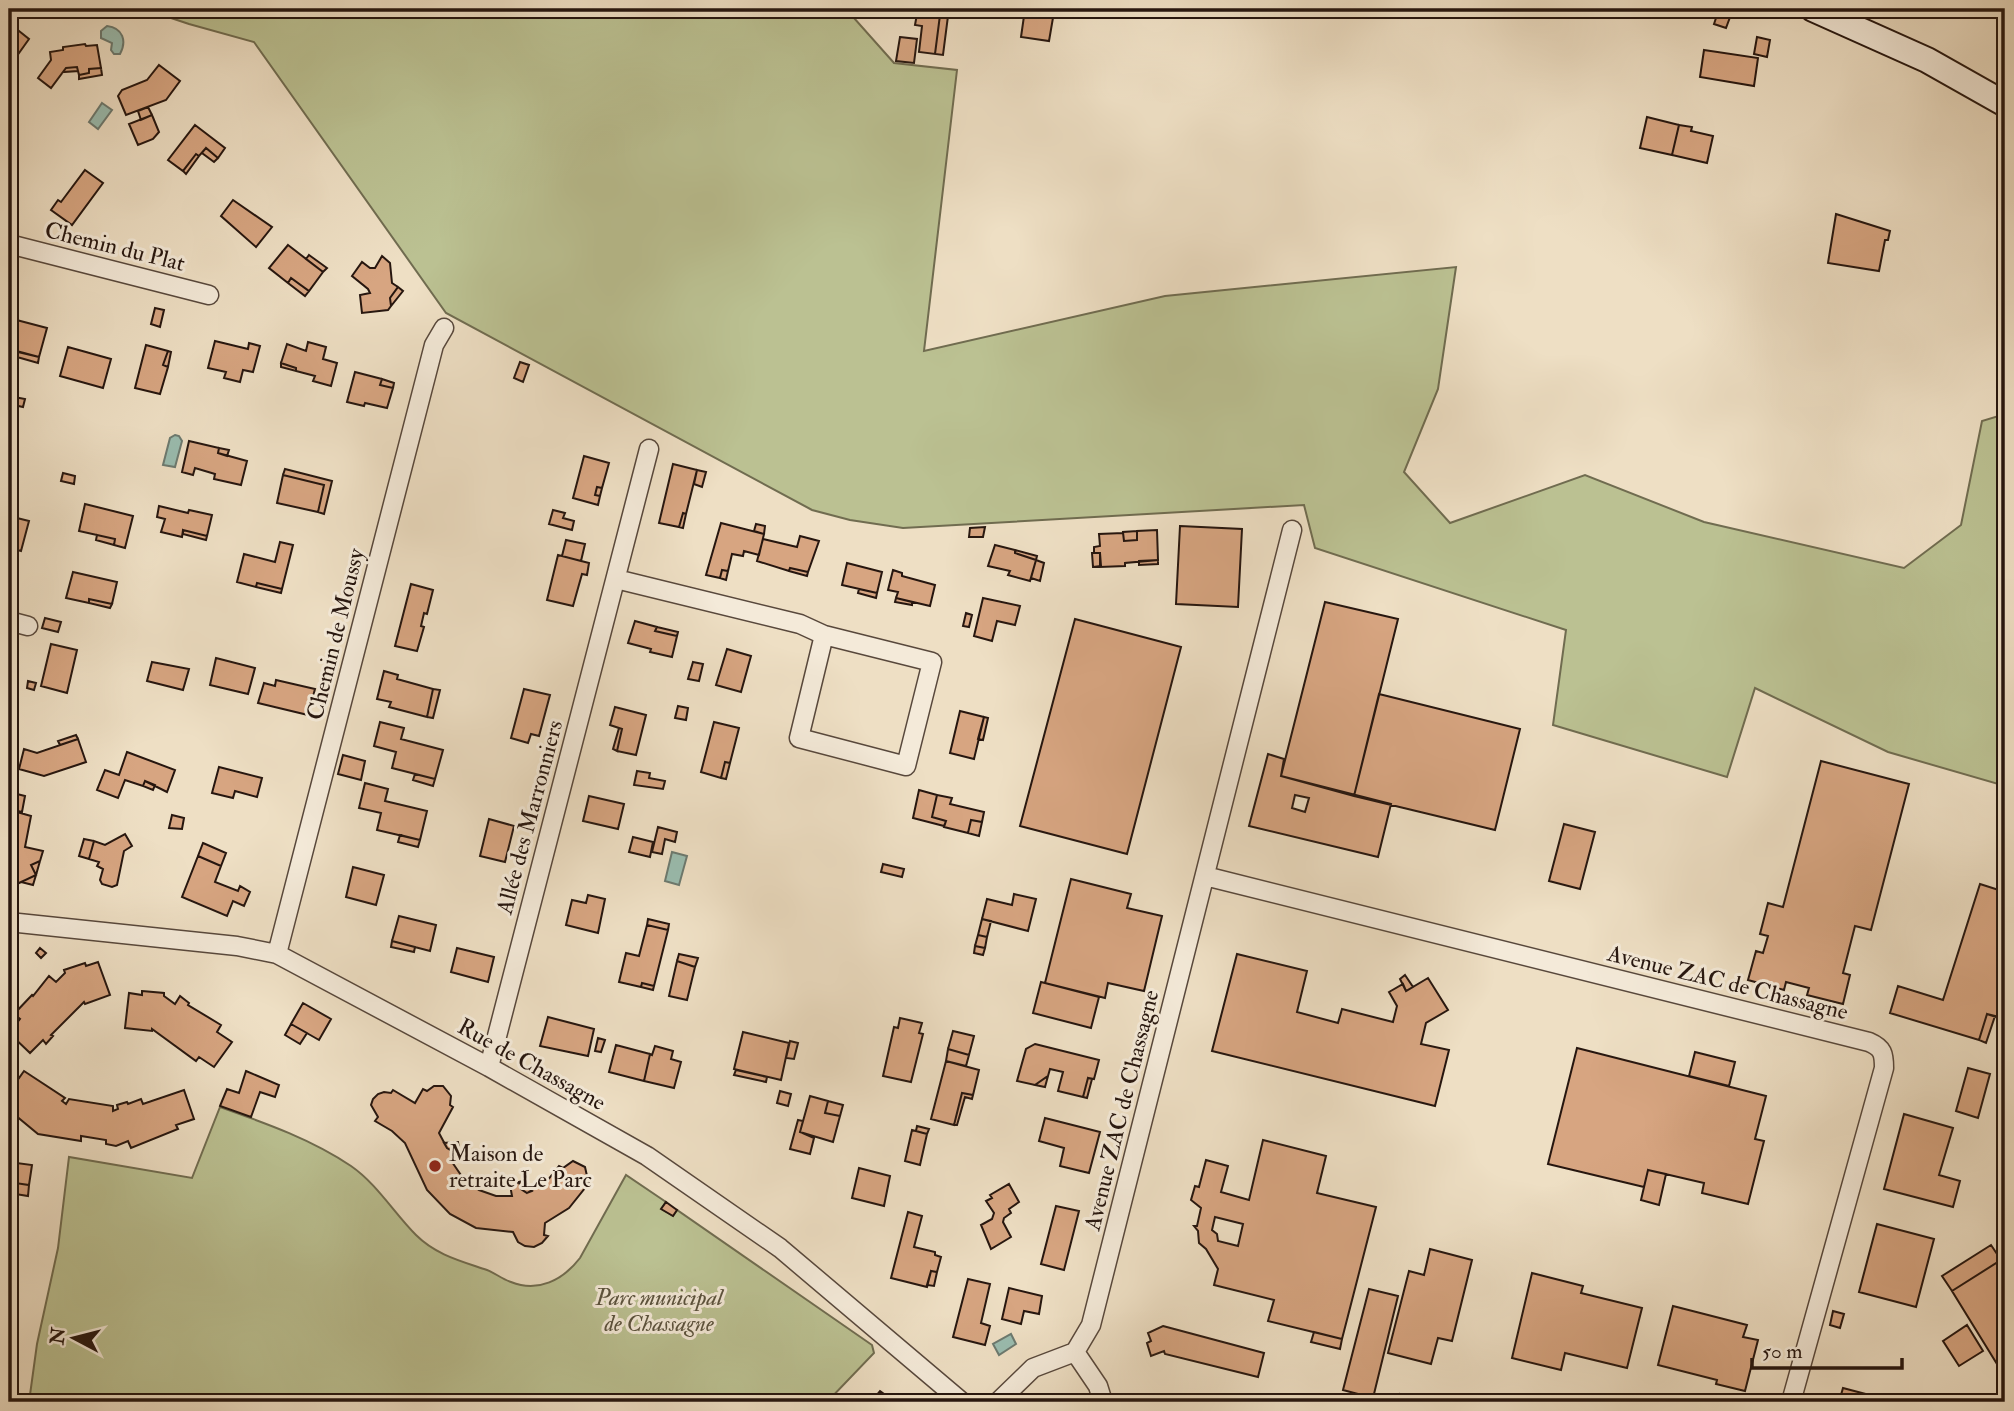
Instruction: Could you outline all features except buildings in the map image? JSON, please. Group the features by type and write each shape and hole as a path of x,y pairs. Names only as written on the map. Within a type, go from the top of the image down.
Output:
{"street":[{"path":"1813,9 1927,60 2005,104"},
{"name":"Chemin du Plat","path":"9,244 209,295"},
{"name":"Chemin de Moussy","path":"277,954 434,345 444,328"},
{"name":"Allée des Marronniers","path":"489,1067 649,449"},
{"name":"Avenue ZAC de Chassagne","path":"1075,1352 1091,1325 1292,530"},
{"path":"616,579 800,624 824,635 932,662 906,766 799,738 824,635"},
{"path":"9,621 28,626"},
{"name":"Avenue ZAC de Chassagne","path":"1205,876 1869,1042 1880,1047 1884,1054 1884,1068 1791,1402"},
{"name":"Rue de Chassagne","path":"9,922 237,946 277,954 489,1067 647,1156 780,1248 962,1402"},
{"path":"998,1402 1033,1368 1075,1352 1098,1387 1103,1402"}],"green space":[{"path":"144,9 846,9 894,63 957,70 924,351 1165,296 1456,267 1438,389 1404,472 1450,523 1585,475 1704,522 1904,568 1961,525 1982,421 2005,414 2005,786 1888,752 1755,688 1727,777 1553,725 1566,630 1315,548 1304,505 903,528 850,520 812,510 446,313 254,42"},
{"name":"Parc municipal de Chassagne","path":"220,1107 287,1132 336,1156 369,1181 416,1235 432,1248 521,1285 549,1282 573,1266 626,1175 666,1202 662,1209 673,1216 677,1210 872,1345 874,1353 827,1402 29,1402 37,1344 58,1248 69,1157 192,1178"}],"shaded area":[{"path":"107,26 117,29 122,36 120,54 114,54 111,50 112,43 101,38 101,31"},
{"path":"102,103 112,110 98,129 89,122"},
{"path":"175,435 182,441 175,467 163,465 170,438"},
{"path":"672,852 687,856 679,885 665,881"},
{"path":"1011,1334 1016,1344 999,1355 993,1344"}],"place":[{"name":"Maison de retraite Le Parc","path":"435,1166"}]}
